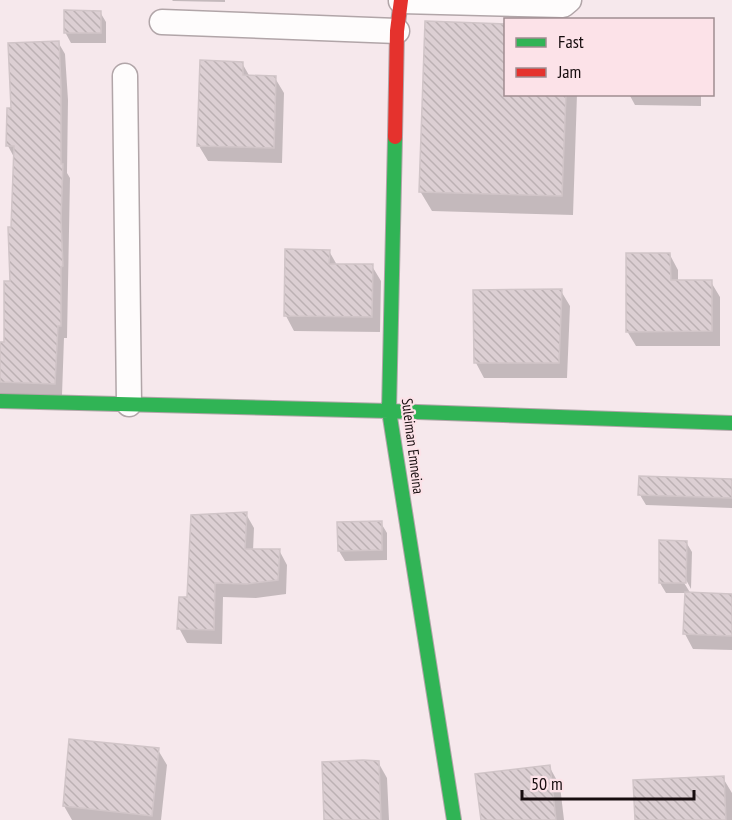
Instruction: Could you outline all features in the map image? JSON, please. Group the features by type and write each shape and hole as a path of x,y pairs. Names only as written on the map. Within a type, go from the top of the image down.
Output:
{"street":[{"path":"401,1 563,5 569,0"},
{"name":"Suleiman Emneina","path":"401,1 397,32 389,411 454,820"},
{"path":"162,22 397,32"},
{"path":"125,76 129,404"},
{"path":"0,401 732,423"}],"building":[{"path":"64,10 101,11 101,33 64,33"},
{"path":"425,21 504,24 504,96 566,96 562,196 419,192"},
{"path":"59,41 61,164 63,164 61,219 63,266 61,267 61,326 58,326 55,384 0,382 0,342 4,342 4,281 10,281 8,227 11,227 14,146 6,146 7,108 11,108 8,43"},
{"path":"200,60 243,62 243,75 276,76 274,148 197,146"},
{"path":"285,249 330,250 329,264 373,264 372,317 284,316"},
{"path":"626,253 670,253 671,280 712,280 712,331 626,332"},
{"path":"562,289 559,363 474,363 473,290"},
{"path":"639,476 732,479 732,498 638,495"},
{"path":"247,512 245,549 280,549 278,580 247,584 215,583 214,630 177,629 179,597 187,597 191,515"},
{"path":"382,521 382,550 338,551 337,522"},
{"path":"659,540 687,541 686,583 659,583"},
{"path":"685,592 732,594 732,636 683,634"},
{"path":"69,739 159,748 152,816 63,806"},
{"path":"379,761 381,820 324,820 322,762"},
{"path":"550,765 556,820 481,820 475,774"},
{"path":"724,776 726,820 635,820 633,780"}],"traffic: fast":[{"path":"395,137 389,411 454,820"},
{"path":"0,401 732,423"}],"traffic: jam":[{"path":"395,137 397,31 401,0"}]}
